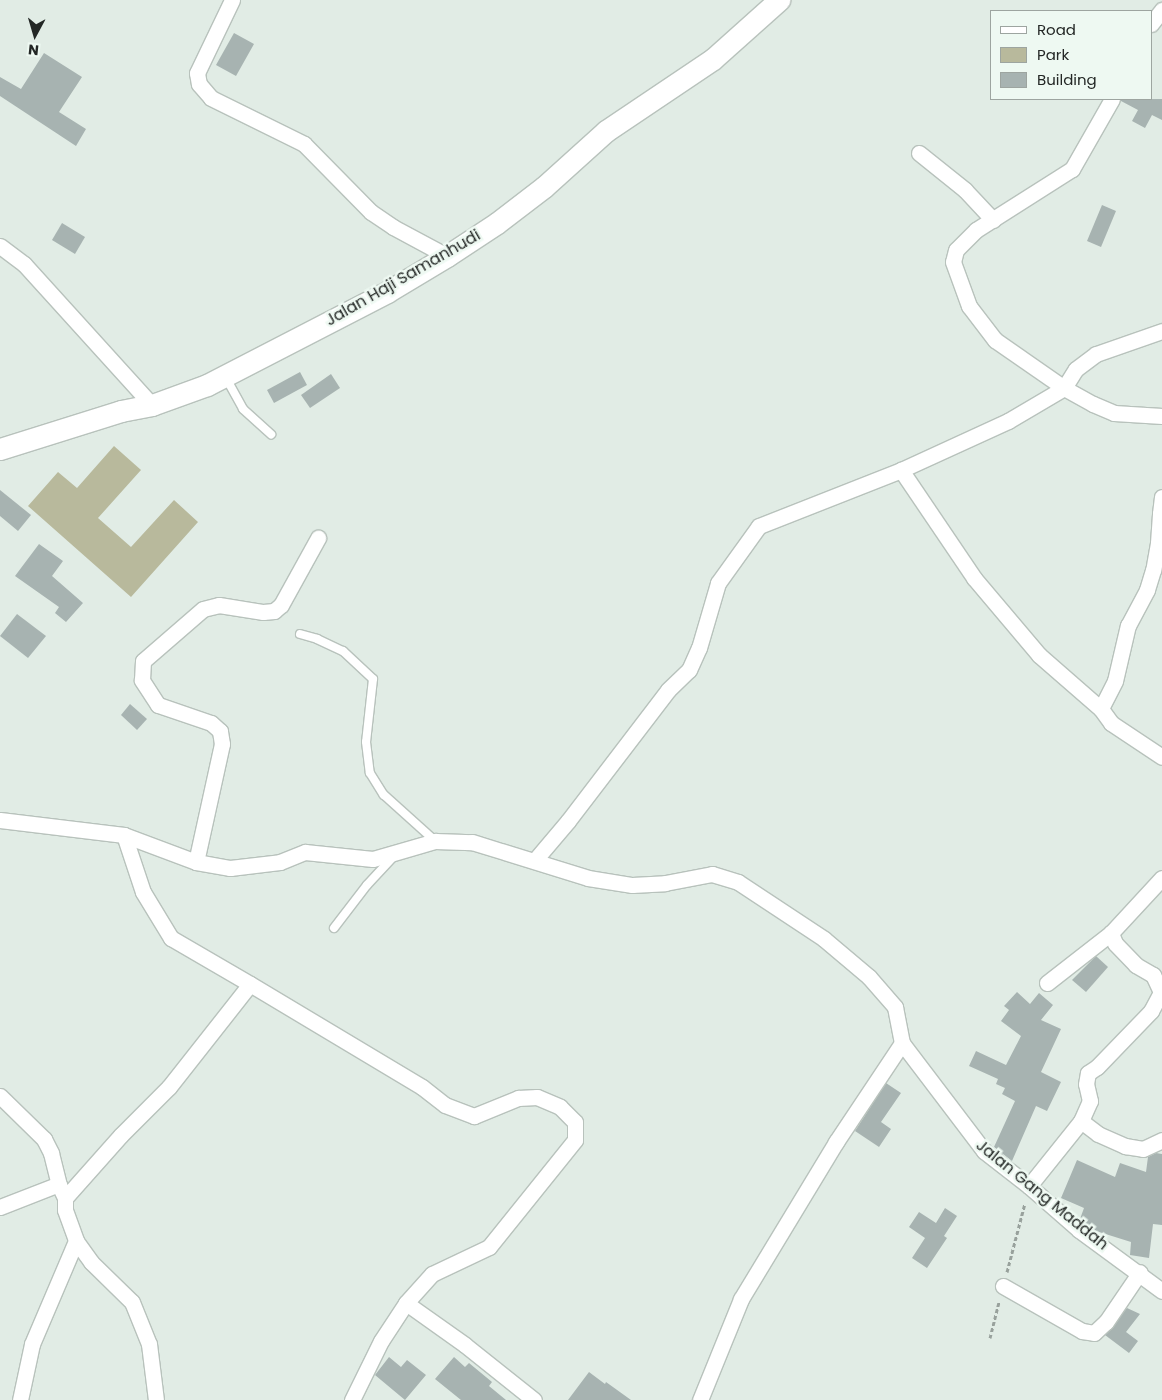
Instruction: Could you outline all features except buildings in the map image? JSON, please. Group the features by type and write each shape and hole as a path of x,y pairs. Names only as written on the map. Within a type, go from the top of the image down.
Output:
{"street":[{"path":"232,0 197,73 199,84 211,98 304,144 371,212 392,227 447,256"},
{"name":"Jalan Haji Samanhudi","path":"0,449 121,411 152,405 225,376 387,292 497,223 544,186 606,132 713,59 779,0"},
{"path":"1152,23 1162,10"},
{"path":"1111,100 1072,169 976,230 956,250 953,262 970,306 995,340 1064,388 1114,413 1162,416"},
{"path":"918,153 966,190 994,220"},
{"path":"0,246 24,264 152,405"},
{"path":"535,860 568,821 668,690 689,670 698,648 718,583 759,526 900,470 1008,421 1064,388 1076,369 1096,354 1162,331"},
{"path":"900,470 974,578 1039,655 1101,709 1111,723 1162,757"},
{"path":"1101,709 1115,681 1128,625 1147,590 1153,570 1158,544 1162,497"},
{"path":"196,862 222,744 220,731 211,724 158,704 142,680 143,662 203,609 219,606 264,612 274,611 281,605 318,538"},
{"name":"Jalan Gang Maddah","path":"0,820 124,835 196,862 230,868 280,862 305,852 373,859 396,854 435,841 472,842 588,878 632,885 666,883 712,874 738,882 824,939 869,978 895,1007 902,1043 984,1151 1029,1186 1079,1230 1140,1272 1162,1291"},
{"path":"124,835 143,892 171,938 422,1087 445,1105 474,1116 518,1098 537,1097 560,1107 575,1122 574,1140 488,1247 432,1274 406,1303 381,1341 352,1400"},
{"path":"1047,983 1111,933 1162,878"},
{"path":"1029,1186 1081,1121 1090,1101 1086,1084 1088,1072 1097,1067 1151,1012 1161,992 1153,976 1136,965 1115,943 1111,933"},
{"path":"0,1207 62,1191 169,1087 250,984"},
{"path":"700,1400 741,1299 836,1142 902,1043"},
{"path":"0,1096 44,1139 52,1153 65,1210 76,1241 91,1262 132,1302 148,1344 156,1400"},
{"path":"1081,1121 1098,1134 1125,1146 1143,1149 1162,1140"},
{"path":"20,1400 32,1344 76,1241"},
{"path":"1003,1286 1082,1331 1094,1333 1106,1322 1140,1272"},
{"path":"406,1303 464,1345 534,1400"}],"lane":[{"path":"225,376 243,409 271,434"},
{"path":"300,634 317,638 343,651 373,679 366,742 370,773 384,795 435,841"},
{"path":"334,928 367,885 396,854"}],"path":[{"path":"990,1338 1029,1186"}],"green space":[{"path":"114,446 141,470 98,518 131,547 174,500 198,522 131,597 28,506 58,472 77,488"}]}
